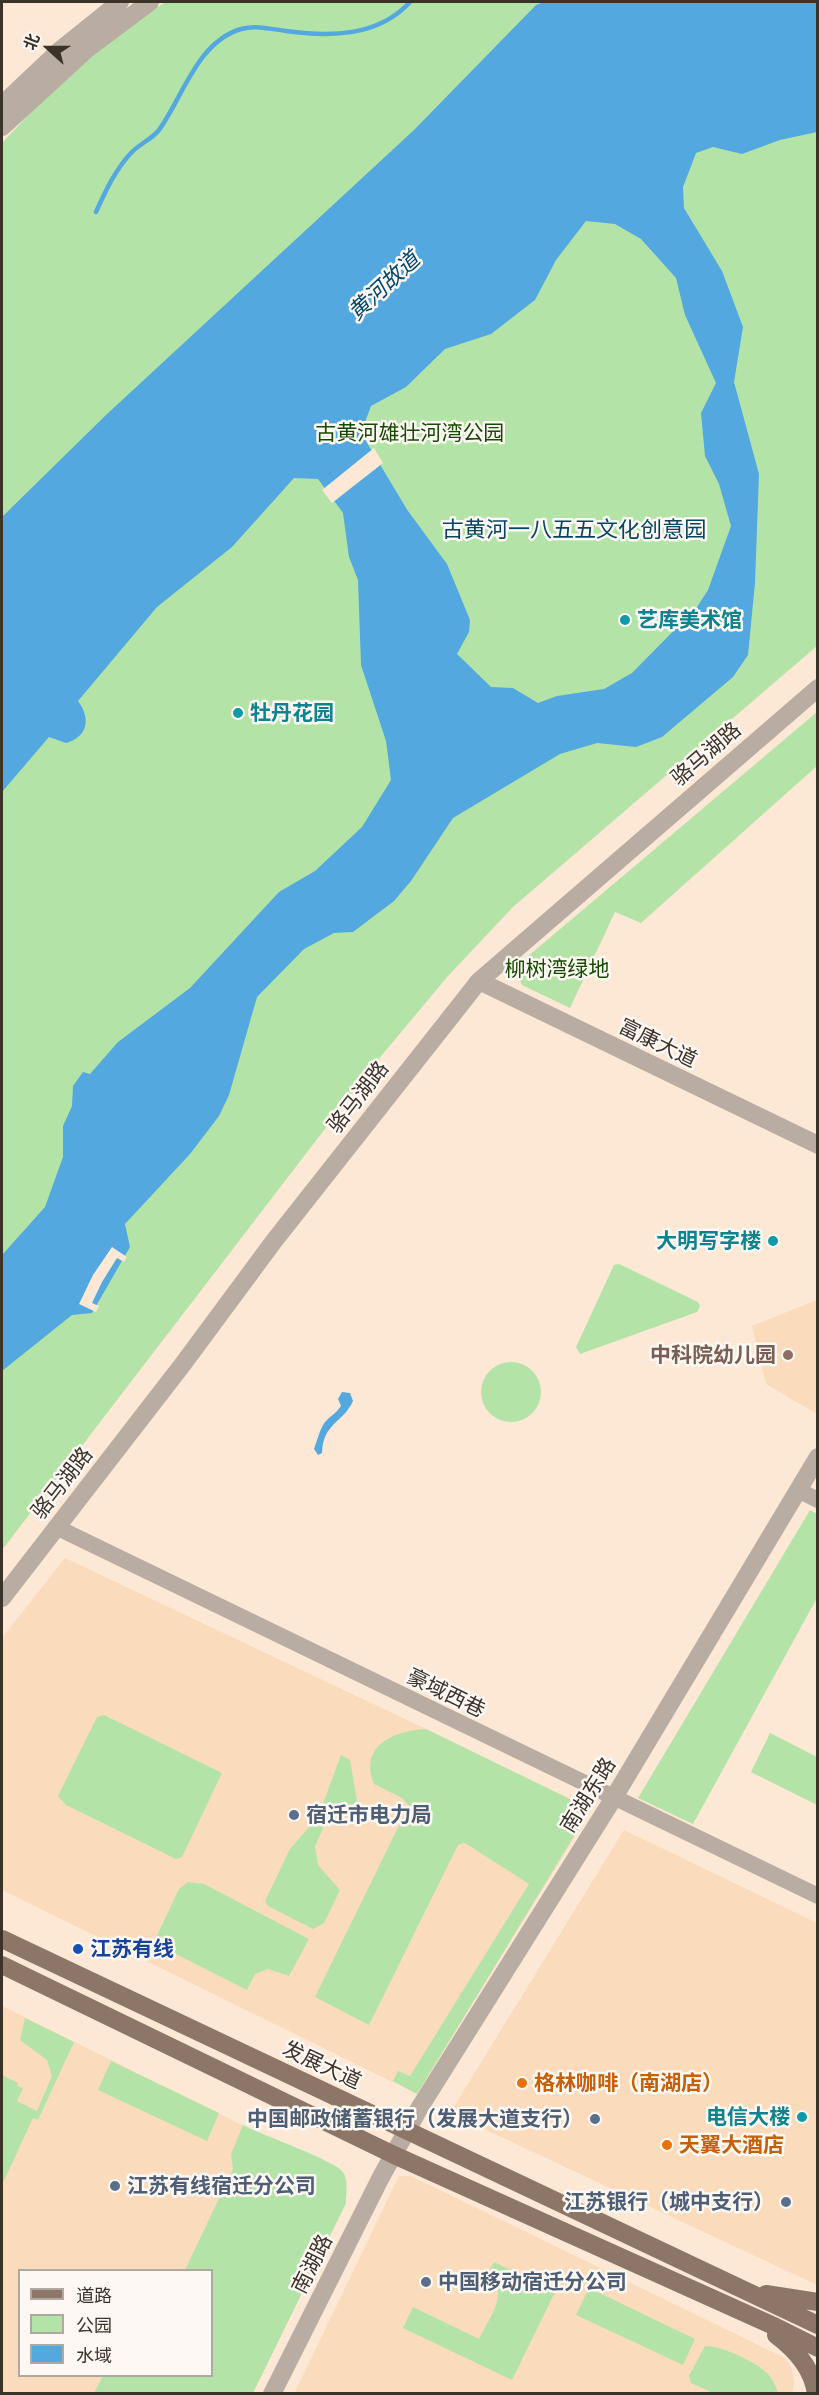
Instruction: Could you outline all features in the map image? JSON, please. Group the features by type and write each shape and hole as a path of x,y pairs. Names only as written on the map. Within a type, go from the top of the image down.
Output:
{"main road":[{"name":"发展大道","path":"2,1939 818,2325"},
{"path":"2,1965 394,2155 818,2348"},
{"path":"739,2289 818,2302"},
{"path":"729,2306 774,2333 795,2351 809,2371 816,2394"}],"street":[{"path":"2,105 59,51 120,2"},
{"path":"2,127 87,49 150,2"},
{"name":"骆马湖路","path":"2,1598 274,1241 479,981 818,688"},
{"name":"富康大道","path":"479,981 818,1145"},
{"name":"南湖东路","path":"394,2155 407,2130 613,1799 818,1457"},
{"path":"798,1490 818,1500"},
{"name":"豪域西巷","path":"56,1527 613,1799 818,1896"},
{"name":"南湖路","path":"272,2394 394,2155"}],"shaded area":[{"name":"中科院幼儿园","path":"817,1300 817,1414 766,1384 752,1326"},
{"path":"65,1558 426,1729 574,1801 580,1808 585,1818 582,1825 417,2094 2,1890 2,1638"},
{"path":"624,1830 817,1923 817,2285 450,2113"},
{"name":"江苏有线宿迁分公司","path":"2,2006 250,2129 342,2171 346,2179 346,2203 253,2393 2,2393"},
{"path":"399,2176 411,2176 783,2357 791,2366 794,2382 792,2394 294,2394"}],"green space":[{"name":"古黄河雄壮河湾公园","path":"165,2 817,2 817,646 513,907 448,976 377,1061 2,1550 2,143 71,70"},
{"name":"柳树湾绿地","path":"817,712 817,766 641,923 615,912 570,1008 522,985 514,968"},
{"path":"619,1264 698,1302 700,1306 697,1312 580,1354 576,1347 614,1265"},
{"path":"511,1362 528,1367 536,1375 541,1392 536,1409 528,1417 511,1422 494,1417 486,1409 481,1392 486,1375 494,1367"},
{"path":"810,1510 817,1514 817,1598 693,1824 638,1798"},
{"path":"104,1715 222,1773 182,1857 176,1859 66,1805 58,1796 97,1717"},
{"path":"426,1729 574,1801 585,1818 417,2094 393,2081 398,2071 410,2076 529,1884 465,1843 458,1845 369,2025 315,1997 409,1805 402,1798 374,1784 371,1759 383,1742 392,1737"},
{"path":"770,1733 817,1757 817,1805 751,1772"},
{"path":"341,1755 350,1760 357,1801 355,1805 338,1810 327,1819 315,1846 318,1865 340,1890 324,1923 313,1929 268,1906 265,1901 290,1849 318,1817"},
{"path":"188,1882 204,1884 309,1939 289,1976 268,1969 255,1974 247,1990 158,1945 155,1940 179,1889"},
{"path":"25,2018 74,2042 38,2120 33,2118 2,2185 2,2075 23,2088 17,2101 37,2111 52,2076 47,2060 20,2040"},
{"path":"111,2061 219,2113 207,2141 98,2090"},
{"path":"243,2125 335,2166 344,2174 347,2186 346,2203 253,2393 94,2393 102,2377 213,2377 213,2269 185,2269 233,2169 231,2154"},
{"path":"494,2262 555,2292 512,2380 403,2328 413,2307 479,2339 493,2313 498,2296 495,2280 489,2272"},
{"path":"589,2288 695,2339 683,2365 576,2315"},
{"path":"705,2346 728,2351 755,2364 769,2375 778,2393 713,2393 691,2383 689,2376"}],"water":[{"name":"黄河故道","path":"544,2 817,2 817,132 780,140 742,154 713,147 696,153 683,187 684,208 722,271 743,327 734,382 759,474 755,583 748,655 733,677 662,737 636,747 597,743 560,754 453,818 411,881 394,901 353,932 334,933 304,949 257,997 229,1095 219,1116 190,1154 125,1224 130,1247 92,1313 72,1315 2,1371 2,1255 45,1207 63,1157 63,1126 72,1106 73,1086 83,1072 90,1074 118,1042 190,988 279,892 315,871 362,827 391,780 386,741 361,665 358,580 349,557 343,513 318,479 294,478 232,547 157,607 78,701 86,720 83,732 66,743 49,737 2,792 2,517 106,415 414,130 536,5","holes":["586,221 615,224 641,239 676,278 685,315 716,383 701,413 705,456 719,484 731,526 708,590 697,607 632,673 604,689 557,696 538,703 513,688 491,687 457,654 469,632 470,620 447,564 408,511 361,433 371,406 406,387 445,349 491,334 535,300 556,260"]},
{"path":"342,1392 350,1393 353,1401 326,1435 322,1453 318,1455 314,1449 319,1434 325,1422 341,1406 338,1399"}],"pier":[{"path":"374,448 383,463 332,503 322,490"},
{"path":"112,1247 127,1257 124,1262 117,1258 102,1282 92,1303 99,1306 96,1312 79,1304 93,1275"}],"waterway":[{"path":"96,212 125,160 159,130 192,72 213,46 226,36 252,27 319,34 352,32 383,22 397,14 410,2"}],"place":[{"name":"艺库美术馆","path":"625,620"},
{"name":"牡丹花园","path":"238,713"},
{"name":"大明写字楼","path":"773,1241"},
{"name":"中科院幼儿园","path":"788,1355"},
{"name":"宿迁市电力局","path":"294,1815"},
{"name":"江苏有线","path":"78,1949"},
{"name":"格林咖啡（南湖店）","path":"522,2083"},
{"name":"电信大楼","path":"802,2117"},
{"name":"中国邮政储蓄银行（发展大道支行）","path":"595,2119"},
{"name":"天翼大酒店","path":"667,2145"},
{"name":"江苏有线宿迁分公司","path":"115,2186"},
{"name":"江苏银行（城中支行）","path":"786,2202"},
{"name":"中国移动宿迁分公司","path":"426,2282"}],"district":[{"name":"古黄河一八五五文化创意园","path":"574,530"}]}
